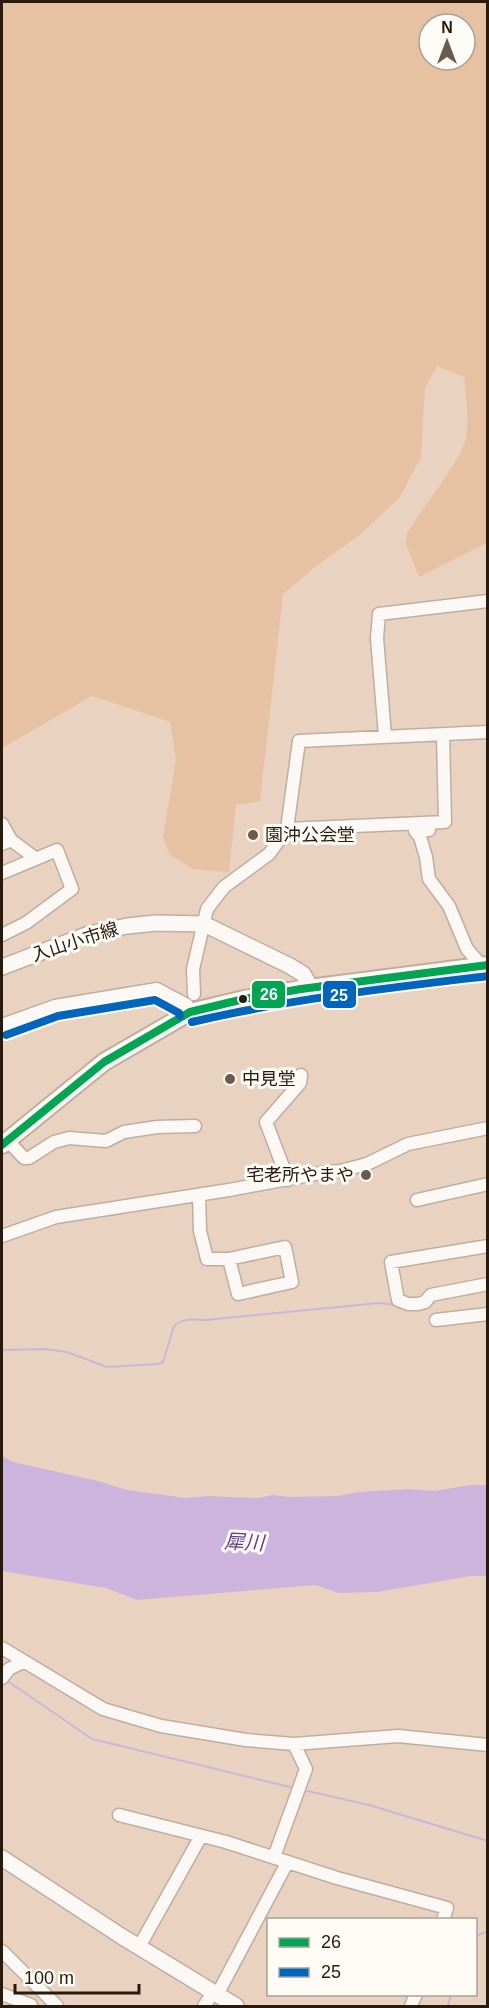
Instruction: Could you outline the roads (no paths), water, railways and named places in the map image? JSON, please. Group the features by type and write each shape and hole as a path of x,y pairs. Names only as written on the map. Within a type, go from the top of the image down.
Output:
{"highway":[{"path":"4,1143 104,1062 190,1012 244,999 311,988 484,965"}],"main road":[{"name":"入山小市線","path":"2,968 89,934 156,923 204,924 290,966 303,974 311,988"},
{"path":"2,1858 236,2007"}],"street":[{"path":"385,736 377,638 379,614 488,601"},
{"path":"194,994 193,969 207,909 224,888 269,854 287,829 299,741 488,732"},
{"path":"442,735 445,830 415,831 415,833 420,837 429,879 449,906 467,949 484,965"},
{"path":"287,829 445,822"},
{"path":"2,824 6,842 35,858"},
{"path":"2,873 57,850 72,889 26,924 2,935"},
{"path":"2,1025 55,1006 157,989 187,1005 190,1012"},
{"path":"288,1180 266,1122 300,1083 301,1075"},
{"path":"4,1143 24,1158 29,1158 54,1142 69,1138 106,1141 124,1132 167,1126 195,1126"},
{"path":"2,1236 56,1217 288,1180 367,1164 408,1144 488,1128"},
{"path":"417,1200 488,1184"},
{"path":"199,1195 200,1231 207,1259 229,1259 285,1247 292,1282 238,1294 229,1259"},
{"path":"488,1246 392,1262 398,1299 408,1304 425,1302 431,1295 488,1284"},
{"path":"436,1320 488,1314"},
{"path":"2,1648 104,1709 160,1726 246,1740 294,1744 398,1736 488,1745"},
{"path":"5,1674 23,1662"},
{"path":"274,1857 306,1769 294,1744"},
{"path":"119,1815 201,1836 447,1908 444,1918"},
{"path":"139,1947 201,1836"},
{"path":"204,2007 215,1994 287,1863"},
{"path":"2,1951 57,2007"},
{"path":"2,1995 32,2006"}],"water":[{"name":"犀川","path":"2,1456 13,1462 98,1481 127,1490 186,1498 207,1496 259,1498 272,1495 338,1496 358,1492 409,1489 435,1491 470,1485 487,1485 487,1576 471,1576 377,1592 339,1593 315,1585 137,1600 106,1588 2,1571"}],"waterway":[{"path":"2,1350 45,1349 67,1352 107,1367 158,1364 163,1362 174,1326 185,1320 379,1303 397,1305"},
{"path":"411,1310 421,1310 425,1307"},
{"path":"6,1680 92,1739 294,1788"},
{"path":"303,1790 369,1805 488,1841"},
{"path":"477,1936 488,1931"},
{"path":"448,2006 450,1996"}],"place":[{"name":"園沖公会堂","path":"253,835"},
{"name":"中見堂","path":"230,1079"},
{"name":"宅老所やまや","path":"366,1175"}]}
